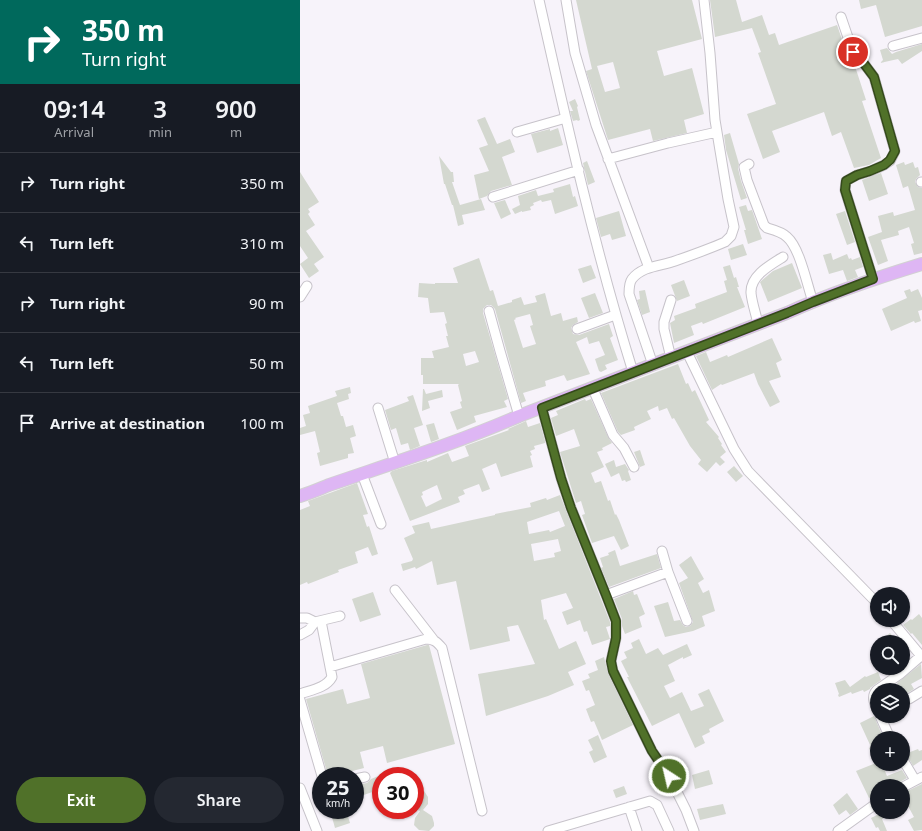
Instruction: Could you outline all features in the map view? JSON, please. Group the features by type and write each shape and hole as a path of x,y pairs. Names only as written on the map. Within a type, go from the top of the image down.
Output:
{"main road":[{"path":"300,496 483,432 520,416 593,389 873,279 922,264"}],"street":[{"path":"539,0 578,170 615,315 633,372"},
{"path":"566,0 575,53 596,125 648,268"},
{"path":"653,365 629,294 632,279 648,268 673,262 725,242 731,236 734,227 717,132 704,0"},
{"path":"841,18 853,52 874,77 895,151 890,160 884,165 857,175 846,181 845,190 873,279"},
{"path":"892,46 922,38"},
{"path":"517,132 566,118"},
{"path":"608,159 717,132"},
{"path":"749,164 744,167 747,180 764,225 767,228 780,232 791,241 798,255 813,302"},
{"path":"493,197 578,170"},
{"path":"758,324 751,293 752,285 769,265 783,257"},
{"path":"300,297 307,286"},
{"path":"671,300 664,322 664,329 671,358"},
{"path":"490,311 500,351 520,416"},
{"path":"576,329 615,315"},
{"path":"687,352 734,449 748,470 870,595"},
{"path":"593,389 613,435 624,448 634,467"},
{"path":"378,408 395,463"},
{"path":"542,408 561,478 571,508 616,621 616,638 611,661 613,671 652,751 669,776 686,810 694,831"},
{"path":"362,474 381,524"},
{"path":"662,551 668,572 688,621"},
{"path":"606,595 668,572"},
{"path":"395,590 433,639 442,648 482,811"},
{"path":"300,618 318,621 340,616"},
{"path":"300,635 309,630 318,621"},
{"path":"300,694 324,686 332,677 318,621"},
{"path":"887,683 900,674 921,654 897,627"},
{"path":"330,667 426,639 433,639"},
{"path":"910,698 922,691"},
{"path":"300,700 319,767"},
{"path":"910,768 919,779 910,784"},
{"path":"300,788 317,831"},
{"path":"548,831 650,801 657,806 669,831"},
{"path":"629,807 637,831"},
{"path":"838,831 870,808"}],"building":[{"path":"576,0 692,0 702,39 657,51 664,76 692,68 704,114 684,120 687,133 653,141 650,129 608,140 586,71 592,69","holes":["613,62 620,88 605,92 597,66"]},
{"path":"710,0 736,0 742,22 762,15 769,35 775,33 779,45 837,25 847,54 853,60 866,100 862,101 881,158 869,165 854,168 841,132 832,136 824,112 772,131 780,152 763,159 747,114 776,104 758,53 761,52 752,28 715,37"},
{"path":"859,0 922,0 922,26 885,37 876,5 861,9"},
{"path":"922,44 922,51 902,64 898,59 880,63 883,60 880,50 887,48 892,54"},
{"path":"575,99 578,106 580,120 578,121 573,121 570,111 573,111 569,102"},
{"path":"485,117 497,144 510,139 515,152 502,157 512,185 491,191 487,196 479,199 474,175 489,171 479,148 488,145 477,120"},
{"path":"558,128 563,145 537,153 531,134"},
{"path":"730,133 739,164 738,168 741,181 747,198 741,200 726,150 724,135"},
{"path":"439,156 451,172 453,172 454,182 452,182 460,205 481,199 485,210 462,215 464,224 458,226 453,205 444,184"},
{"path":"587,161 595,182 588,185 583,163"},
{"path":"904,162 905,165 913,162 915,168 918,167 920,175 915,182 918,187 922,188 922,253 914,255 911,244 914,243 909,227 898,231 899,235 881,240 888,261 878,265 868,237 882,232 878,216 893,212 894,216 915,210 908,186 903,188 896,165"},
{"path":"300,172 319,202 308,209 310,212 308,214 315,225 306,231 324,257 314,264 319,271 309,278 300,264 308,258 300,246"},
{"path":"881,173 888,194 869,201 862,180"},
{"path":"570,184 573,197 575,196 578,206 555,214 551,200 542,202 541,200 533,203 534,205 530,207 531,210 522,211 515,214 512,209 520,205 518,196 536,190 538,196 554,192 553,189"},
{"path":"505,200 511,214 501,219 494,203"},
{"path":"746,205 748,211 752,210 762,239 748,244 744,230 746,230 739,207"},
{"path":"619,211 626,236 612,240 610,234 601,237 596,218"},
{"path":"845,211 855,242 847,245 836,214"},
{"path":"743,244 747,255 731,260 728,249"},
{"path":"831,253 833,260 847,254 849,259 851,258 852,260 860,257 863,267 855,270 858,277 847,281 843,270 829,274 823,255"},
{"path":"479,258 490,291 493,290 498,306 512,302 512,300 521,297 524,305 537,302 535,296 545,293 551,316 561,313 563,321 577,317 578,322 571,328 573,334 579,335 609,324 613,336 610,338 618,360 605,365 607,369 601,372 599,371 595,359 605,355 599,341 589,344 587,337 576,342 590,374 567,381 564,375 545,381 546,386 523,393 526,401 521,403 495,309 491,305 487,305 483,309 483,313 508,399 504,401 507,407 474,416 476,422 457,430 450,412 462,408 460,402 462,401 459,384 423,384 423,375 421,375 421,358 434,358 432,351 449,347 445,324 447,323 444,312 430,313 428,298 418,297 419,283 458,283 453,268","holes":["530,314 533,325 530,326 536,344 523,348 514,320 516,319 515,318","475,351 479,362 466,366 463,354"]},
{"path":"792,263 802,288 768,302 760,282 773,271"},
{"path":"591,265 596,278 583,283 578,269"},
{"path":"730,265 734,278 736,277 739,287 737,287 745,307 703,324 702,322 691,326 694,335 674,343 670,323 675,320 674,316 696,308 695,304 727,292 724,281 727,280 723,267"},
{"path":"684,280 690,296 677,301 671,285"},
{"path":"910,289 911,292 918,289 922,298 922,310 918,311 921,321 915,323 914,321 891,331 882,309 907,298 904,291"},
{"path":"645,290 650,312 642,315 637,300 640,299 639,291"},
{"path":"595,293 603,313 589,318 581,298"},
{"path":"772,338 782,360 776,363 781,377 769,381 780,402 770,407 754,373 722,385 721,384 712,390 696,356 706,352 710,362 727,355 728,357"},
{"path":"678,364 686,384 688,383 692,392 695,390 709,420 706,422 719,437 718,438 722,444 721,445 726,452 720,457 725,462 720,466 716,462 707,472 698,464 701,460 690,446 674,418 672,419 667,408 659,411 658,406 647,411 651,419 634,427 635,430 621,435 618,432 601,393"},
{"path":"350,387 351,393 348,394 349,399 337,403 346,427 353,425 356,436 350,438 354,453 348,454 348,458 320,466 317,453 320,452 315,431 300,435 300,428 306,426 303,415 310,413 308,406 337,396 335,391"},
{"path":"423,389 426,394 442,390 443,397 428,401 430,408 422,411"},
{"path":"413,395 423,425 414,428 420,446 410,450 408,443 401,445 396,428 391,430 385,410 409,401 407,397"},
{"path":"585,399 586,401 591,399 612,443 602,448 603,450 597,452 604,467 591,473 595,483 601,481 608,501 610,500 615,515 616,514 619,520 629,546 621,550 614,536 592,543 582,515 585,514 581,501 576,503 560,452 580,446 574,429 556,436 551,418 558,415 556,411"},
{"path":"526,421 528,427 540,423 545,443 534,446 535,449 530,451 532,455 530,456 533,467 501,477 496,463 482,469 490,489 482,492 479,484 463,490 465,494 458,497 460,502 410,521 390,473 392,471 427,460 427,462 448,453 452,462 469,456 465,446 509,430 508,429","holes":["437,485 442,499 426,507 421,496 423,495 422,492"]},
{"path":"434,423 439,439 431,442 426,425"},
{"path":"640,450 645,465 640,467 634,452"},
{"path":"614,460 616,467 625,464 629,470 631,480 626,482 625,480 622,481 619,473 611,477 605,464"},
{"path":"734,466 743,476 736,482 727,472"},
{"path":"357,483 368,514 363,515 367,527 369,526 378,554 372,556 368,547 355,552 358,563 338,570 339,572 308,584 307,582 300,585 300,510 310,506 308,501"},
{"path":"560,495 610,622 610,626 606,627 610,639 592,645 587,631 584,632 580,620 567,625 562,612 573,608 566,593 541,600 544,620 546,619 559,649 576,641 586,664 568,672 574,685 548,696 486,716 478,674 535,664 518,625 507,627 510,641 470,650 456,581 437,585 432,561 416,569 415,567 403,571 401,564 412,561 413,559 404,538 415,533 412,526 429,522 431,529 531,507 530,503 546,498 547,500","holes":["559,511 565,526 550,532 549,530 529,534 527,522","558,539 561,551 554,553 555,557 534,561 531,544"]},
{"path":"615,550 620,566 657,554 661,568 609,587 601,568 603,567 600,558 609,555 608,553"},
{"path":"691,556 704,579 698,583 703,593 709,590 715,611 702,616 705,626 693,631 665,637 654,606 668,602 674,621 680,620 686,627 690,626 693,622 679,583 688,578 679,565"},
{"path":"633,591 634,595 637,594 645,614 639,617 642,627 625,634 622,626 622,619 614,599"},
{"path":"373,592 381,615 360,622 352,599"},
{"path":"919,614 922,618 922,645 905,627 910,627 910,620 912,620"},
{"path":"639,639 646,654 658,648 663,655 687,644 692,655 683,659 683,657 668,665 675,681 664,686 670,698 682,692 691,711 704,706 698,694 709,689 724,721 709,729 710,732 702,736 705,743 695,748 679,713 652,726 627,677 629,677 621,661 627,658 624,652 633,648 631,643"},
{"path":"429,645 455,744 387,763 383,746 360,752 364,767 325,767 306,699 343,689 347,704 370,698 361,664"},
{"path":"604,657 608,673 633,725 602,740 594,721 591,722 586,709 595,705 589,690 586,691 582,681 590,678 588,674 598,670 595,661"},
{"path":"921,664 922,678 911,684 914,689 910,692 910,683 897,683 907,675 910,675 910,673"},
{"path":"871,675 879,675 881,680 877,683 870,683 870,689 864,692 863,690 852,694 851,692 839,697 835,683 845,680 850,687 865,676"},
{"path":"870,718 870,723 877,723 880,731 870,731 870,745 860,723"},
{"path":"598,735 607,757 594,763 589,752 593,750 588,740"},
{"path":"918,749 919,751 922,750 922,760 913,766 910,761 910,752"},
{"path":"870,765 870,771 885,771 887,776 903,771 907,778 870,779 869,798 856,771"},
{"path":"709,770 713,784 695,789 692,775"},
{"path":"371,779 372,792 364,795 364,784 367,783"},
{"path":"922,784 922,830 914,831 908,820 914,817 910,810 910,790"},
{"path":"624,786 627,794 616,798 613,790"},
{"path":"424,791 428,797 428,804 424,809"},
{"path":"847,793 858,809 850,815 846,810 839,815 833,805"},
{"path":"723,804 726,814 700,820 697,809"},
{"path":"424,811 432,816 434,826 429,831 419,830 414,825 415,819 424,819"},
{"path":"332,819 349,819 350,823 335,828"},
{"path":"872,819 882,819 887,831 880,831 878,827 876,828"}],"route":[{"path":"669,776 652,751 613,671 611,661 616,638 616,621 571,508 561,478 542,408 873,279 857,224 845,190 846,181 857,175 884,165 890,160 895,151 874,77 853,52"}]}
